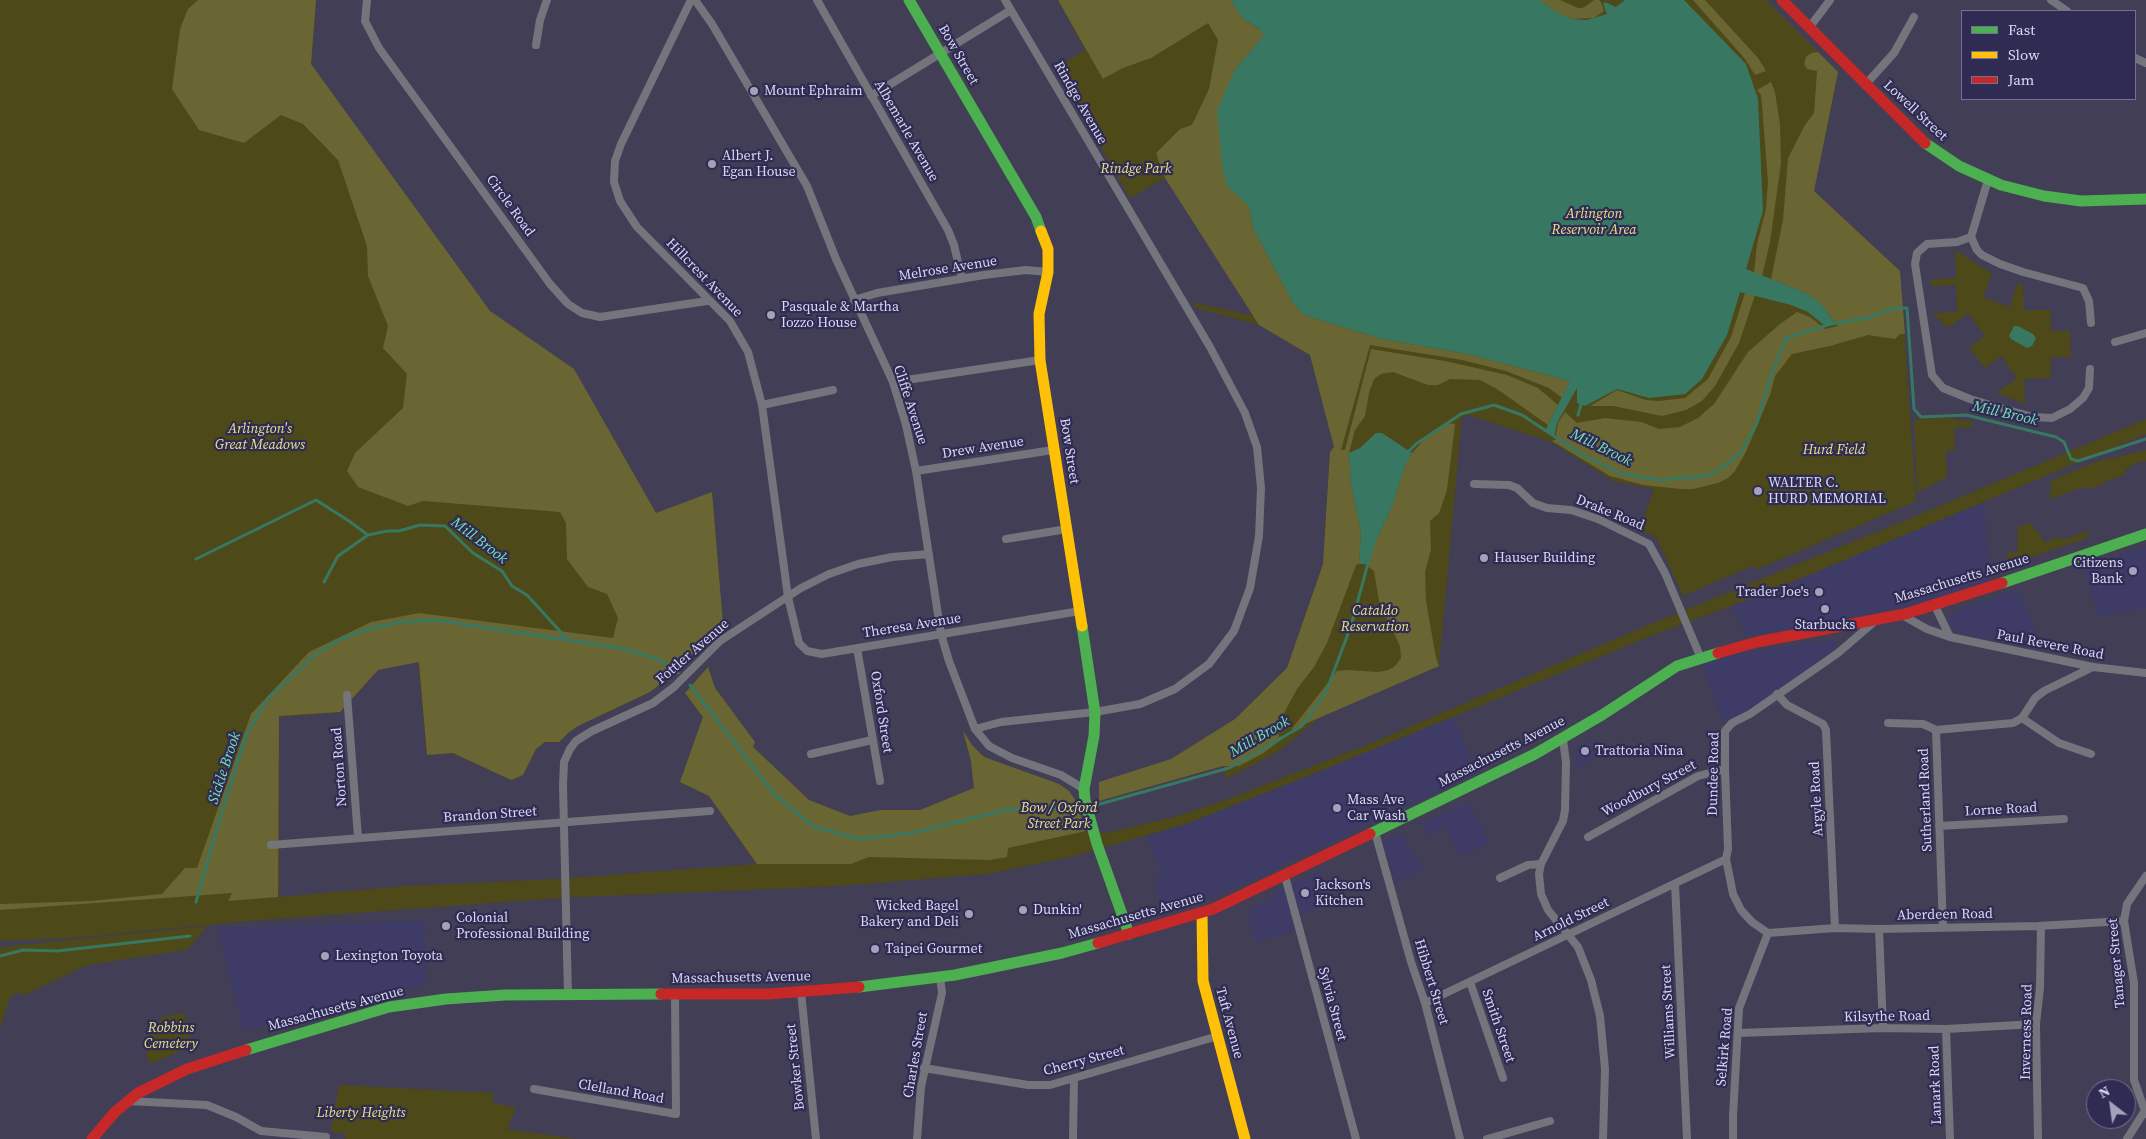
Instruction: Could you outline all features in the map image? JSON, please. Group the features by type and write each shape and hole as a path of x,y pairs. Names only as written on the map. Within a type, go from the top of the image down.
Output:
{"main road":[{"name":"Bow Street","path":"909,0 1036,217 1048,249 1048,272 1039,314 1040,360 1095,712 1094,736 1084,789 1091,822 1129,934"},
{"name":"Lowell Street","path":"1782,0 1926,144 1959,166 1988,180 2028,193 2068,200 2095,201 2146,198"},
{"name":"Massachusetts Avenue","path":"92,1139 116,1112 138,1093 187,1069 291,1035 389,1007 473,997 801,992 869,986 940,976 1040,958 1202,913 1285,876 1562,739 1677,666 1700,656 1757,642 1935,606 2146,534"},
{"name":"Taft Avenue","path":"1202,913 1203,981 1245,1139"}],"street":[{"name":"Circle Road","path":"367,0 365,22 379,48 550,284 568,304 582,313 600,317 708,301"},
{"path":"536,45 540,20 547,0"},
{"name":"Hillcrest Avenue","path":"690,0 621,144 615,161 614,182 620,201 637,228 730,321 743,340 753,365 762,404 788,597"},
{"name":"Cliffe Avenue","path":"696,0 807,186 854,300 893,382 906,425 916,471 941,634 949,661 975,729 989,746 1012,758 1061,775 1084,789"},
{"name":"Albemarle Avenue","path":"817,0 948,230 954,245 962,279"},
{"name":"Rindge Avenue","path":"975,729 1002,722 1095,712 1140,704 1175,689 1209,664 1234,631 1250,588 1259,536 1261,488 1257,447 1245,413 1210,347 1005,0"},
{"path":"1809,28 1830,0"},
{"path":"2051,0 2066,10"},
{"path":"871,96 1011,10"},
{"path":"1865,85 1894,53 1914,16"},
{"path":"1988,180 1971,237 1977,250 1982,255 2000,264 2083,288 2089,300 2091,323"},
{"path":"1971,237 1957,242 1927,244 1921,247 1915,257 1930,368 1934,380 1949,391 1970,399 2045,419 2063,414 2083,398 2089,388 2090,370"},
{"name":"Melrose Avenue","path":"854,300 962,279 1026,270 1048,272"},
{"path":"2115,342 2146,333"},
{"path":"893,382 1040,360"},
{"path":"762,404 833,390"},
{"name":"Drew Avenue","path":"916,471 1053,450"},
{"name":"Drake Road","path":"1474,484 1509,485 1517,488 1533,503 1547,508 1571,510 1644,540 1653,548 1700,656"},
{"path":"1006,539 1067,529"},
{"name":"Fottler Avenue","path":"568,995 564,762 576,741 592,731 653,702 674,687 720,641 788,597 829,574 858,564 892,557 929,554"},
{"name":"Theresa Avenue","path":"788,597 796,634 802,647 807,651 822,654 1080,611"},
{"path":"1935,606 1950,637"},
{"name":"Paul Revere Road","path":"1901,614 1927,629 1950,637 2093,667 2146,673"},
{"name":"Dundee Road","path":"1768,933 1752,922 1741,910 1733,894 1726,859 1728,849 1724,769 1725,732 1728,725 1750,714 1838,653 1878,619"},
{"name":"Oxford Street","path":"858,648 880,781"},
{"path":"2091,754 2059,743 2022,718 2036,698 2044,691 2093,667"},
{"name":"Argyle Road","path":"1777,694 1787,704 1822,724 1826,730 1835,928"},
{"name":"Norton Road","path":"348,695 358,837"},
{"name":"Sutherland Road","path":"1943,928 1936,730 2013,724 2022,718"},
{"path":"1888,723 1923,724 1936,730"},
{"path":"1562,739 1566,764 1565,810 1563,821 1541,864 1539,874 1543,902 1578,948 1591,980 1600,1016 1605,1069 1603,1139"},
{"path":"811,754 872,740"},
{"name":"Woodbury Street","path":"1588,837 1698,776 1724,769"},
{"name":"Brandon Street","path":"271,844 710,811"},
{"name":"Lorne Road","path":"1939,826 2064,819"},
{"name":"Hibbert Street","path":"1375,832 1411,962 1425,1003 1460,1139"},
{"name":"Arnold Street","path":"1425,1003 1726,859"},
{"path":"1500,878 1528,865 1541,864"},
{"name":"Sylvia Street","path":"1285,876 1356,1139"},
{"name":"Tanager Street","path":"2145,1111 2134,1080 2134,983 2124,921 2127,904 2146,876"},
{"name":"Williams Street","path":"1675,884 1687,1139"},
{"name":"Aberdeen Road","path":"1768,933 1835,928 1879,930 2041,926 2124,921"},
{"name":"Inverness Road","path":"2038,1139 2036,1024 2040,988 2041,926"},
{"path":"1879,930 1884,1028"},
{"name":"Selkirk Road","path":"1733,1139 1739,1008 1768,933"},
{"name":"Charles Street","path":"917,1139 924,1068 942,993 940,976"},
{"name":"Smith Street","path":"1470,982 1503,1078"},
{"name":"Bowker Street","path":"801,992 816,1139"},
{"name":"Clelland Road","path":"534,1089 676,1114 675,994"},
{"name":"Kilsythe Road","path":"1738,1033 1884,1028 1946,1029 2036,1024"},
{"name":"Lanark Road","path":"1946,1029 1950,1139"},
{"name":"Cherry Street","path":"924,1068 1028,1085 1050,1085 1218,1036"},
{"path":"1073,1139 1074,1079"},
{"path":"128,1101 207,1105 236,1117 261,1132 326,1137"},
{"path":"2128,1139 2145,1111"},
{"path":"1486,1139 1550,1121"},
{"path":"256,1139 261,1132"}],"shaded area":[{"path":"1231,0 1540,0 1556,12 1571,19 1587,20 1607,14 1603,4 1605,2 1616,7 1625,0 1684,0 1746,64 1758,99 1763,211 1746,269 1806,293 1820,303 1836,324 1825,326 1808,312 1791,305 1740,292 1727,335 1702,379 1685,394 1649,398 1617,389 1585,406 1577,403 1577,388 1557,423 1554,437 1545,431 1570,381 1468,354 1382,339 1304,315 1293,303 1253,228 1249,206 1228,187 1223,173 1217,111 1234,71 1264,35 1258,28 1242,18"},
{"path":"2014,326 2018,326 2033,334 2036,338 2032,346 2027,348 2011,339 2009,336"},
{"path":"1376,433 1382,433 1412,453 1405,466 1392,507 1365,564 1359,564 1361,532 1351,485 1349,453 1360,448"},
{"path":"1984,502 1989,582 1928,602 1831,622 1746,636 1732,606"},
{"path":"2146,545 2146,608 2099,617 2083,568"},
{"path":"2018,589 2044,651 1961,633 1950,625 1948,616 1954,612"},
{"path":"1838,639 1834,650 1755,706 1726,723 1722,721 1702,664 1742,653"},
{"path":"1453,717 1476,774 1212,898 1165,913 1155,885 1158,883 1155,875 1162,874 1147,836 1186,824"},
{"path":"1587,740 1598,757 1576,769 1577,749"},
{"path":"1469,803 1489,842 1465,856 1458,852 1445,827 1429,836 1420,824"},
{"path":"1401,833 1423,869 1396,883 1383,842"},
{"path":"1320,871 1332,902 1299,915 1292,884"},
{"path":"1285,889 1294,932 1255,942 1247,912"},
{"name":"Lexington Toyota","path":"425,921 426,985 391,991 244,1031 217,928"}],"green space":[{"name":"Arlington's Great Meadows","path":"0,0 316,0 311,64 490,311 574,369 656,513 712,492 723,624 726,630 695,656 690,653 668,678 650,692 578,726 559,742 545,742 536,749 523,775 511,780 452,753 427,755 418,662 378,670 340,712 279,717 279,897 405,886 556,879 756,864 709,796 680,782 703,717 685,693 708,667 715,688 755,742 753,747 809,800 850,816 881,810 920,810 974,788 971,761 963,731 975,749 989,759 1064,787 1076,801 1085,831 1107,833 1181,815 1231,798 1369,744 1648,625 1916,516 2146,419 2146,434 1766,593 1656,634 1303,778 1186,824 1074,856 987,874 838,886 559,898 247,921 72,938 0,941"},
{"path":"198,0 316,0 311,64 490,311 574,369 656,513 712,492 723,624 726,630 695,656 690,653 668,678 650,692 578,726 559,742 545,742 536,749 523,775 511,780 453,753 427,755 419,662 378,670 340,712 279,716 278,897 228,901 232,893 0,910 0,904 90,901 162,894 185,868 197,868 251,714 309,652 371,622 419,613 613,638 618,618 607,594 588,587 567,559 566,523 560,512 423,501 408,506 358,487 347,471 355,453 403,408 407,374 383,348 388,326 368,276 367,246 338,160 303,124 281,115 244,143 199,130 172,89 180,29 188,9"},
{"name":"Arlington Reservoir Area","path":"1058,0 1766,0 1838,72 1814,191 1900,271 1916,501 1755,570 1754,565 1683,596 1656,537 1640,529 1654,489 1613,481 1551,442 1468,415 1462,417 1439,666 1322,715 1279,751 1226,779 1223,766 1099,801 1099,782 1171,759 1235,719 1287,668 1323,564 1330,452 1334,447 1310,355 1259,325 1197,308 1191,302 1254,316 1165,178 1130,198 1055,68 1085,50"},
{"path":"1058,0 1231,0 1242,18 1262,31 1264,35 1234,71 1228,187 1249,206 1253,228 1293,303 1304,315 1382,339 1468,354 1570,381 1562,398 1549,388 1506,371 1462,360 1370,345 1341,450 1345,450 1371,349 1445,361 1507,375 1538,388 1558,405 1548,425 1497,389 1480,380 1450,379 1438,385 1428,385 1393,372 1381,374 1374,379 1369,393 1365,416 1355,430 1349,453 1351,485 1361,532 1359,564 1356,565 1327,643 1314,667 1297,689 1277,726 1279,737 1285,737 1262,754 1239,766 1223,766 1099,801 1099,782 1171,759 1235,719 1287,668 1323,564 1330,452 1334,447 1310,355 1259,325 1165,178 1156,153 1180,129 1192,125 1209,89 1218,40 1208,23 1151,58 1123,68 1103,79"},
{"path":"1540,0 1560,0 1578,8 1583,8 1594,0 1599,0 1604,11 1594,18 1571,19 1556,12"},
{"path":"1693,0 1705,0 1758,58 1766,71 1755,75 1745,59"},
{"path":"1818,52 1838,72 1814,191 1900,271 1905,334 1900,334 1895,339 1868,335 1792,354 1775,376 1770,395 1746,452 1735,471 1728,478 1718,483 1693,489 1681,489 1643,485 1610,476 1552,441 1557,439 1558,423 1565,412 1577,423 1605,418 1641,422 1659,429 1680,427 1698,418 1714,404 1748,352 1797,312 1810,317 1825,329 1838,326 1820,303 1806,293 1771,279 1783,220 1788,158 1805,125 1814,113 1817,71 1807,69 1804,64 1806,57 1811,53"},
{"path":"1771,82 1775,92 1780,125 1781,163 1770,242 1762,276 1754,273 1757,244 1766,209 1768,182 1761,95 1757,90"},
{"path":"1955,250 1992,273 1983,297 2009,307 2018,283 2023,285 2024,310 2051,310 2051,331 2070,331 2071,357 2051,357 2051,378 2024,379 2025,404 1997,393 2017,378 2001,356 1985,368 1969,348 1985,336 1968,313 1948,328 1932,313 1957,312 1956,285 1931,286 1930,280 1956,278"},
{"path":"1745,293 1755,295 1739,343 1715,386 1702,401 1686,410 1662,416 1613,406 1590,406 1617,390 1646,400 1659,401 1685,398 1708,379 1731,337"},
{"path":"1949,418 1973,422 1973,427 1954,428 1955,450 1946,451 1947,477 1917,493 1914,419"},
{"path":"1445,423 1455,424 1447,490 1439,513 1430,521 1431,550 1425,572 1426,601 1439,666 1291,730 1337,671 1378,672 1389,670 1401,658 1400,646 1379,601 1374,571 1365,564 1392,507 1405,466 1412,453 1429,434"},
{"path":"2146,450 2146,461 2136,463 2125,470 2126,474 2088,489 2086,487 2051,499 2049,493 2052,489 2050,481 2095,462"},
{"path":"2031,522 2036,532 2039,531 2044,543 2060,536 2062,540 2090,530 2085,539 2007,565 2008,552 2017,552 2018,527"},
{"name":"Bow / Oxford Street Park","path":"708,667 715,688 755,742 753,747 809,800 850,816 881,810 920,810 974,788 971,761 963,731 972,745 984,757 1059,784 1069,791 1076,801 1086,831 1008,848 1007,857 990,860 869,857 851,864 757,864 709,796 680,782 703,717 685,693"},
{"path":"207,926 187,950 94,964 83,967 25,995 16,993 10,997 0,1029 0,947"},
{"name":"Robbins Cemetery","path":"184,1013 191,1047 149,1064 145,1045 162,1017"},
{"name":"Liberty Heights","path":"339,1085 494,1093 492,1102 516,1108 507,1129 577,1139 345,1139 346,1134 331,1131"}],"waterway":[{"name":"Mill Brook","path":"1406,454 1416,444 1461,414 1494,405 1522,415 1581,454 1622,474 1660,480 1706,476 1723,467 1740,454 1757,423 1770,379 1786,338 1831,324 1867,318 1894,308 1907,308 1914,409 1921,417 1966,415 2056,437 2064,442 2071,459 2078,461 2146,439"},
{"path":"1578,415 1581,404"},
{"name":"Mill Brook","path":"196,559 316,500 368,535 387,531 399,531 420,525 445,526 473,553 502,571 512,586 527,595 568,640 620,648 658,659 678,673"},
{"path":"324,582 338,556 368,535"},
{"name":"Mill Brook","path":"1100,804 1229,768 1302,726 1326,692 1351,626 1374,541"},
{"name":"Sickle Brook","path":"196,902 246,736 267,699 317,653 341,639 368,629 401,622 435,620 567,640"},
{"path":"690,685 774,794 814,827 860,839 912,833 1010,809 1048,810 1072,807"},
{"name":"Sickle Brook","path":"0,956 23,950 57,951 190,936"}],"traffic: fast":[{"path":"909,0 1036,217 1041,231"},
{"path":"1925,143 1959,166 2001,185 2044,196 2081,201 2146,199"},
{"path":"2002,583 2146,534"},
{"path":"1082,626 1095,712 1094,736 1084,789 1085,800 1097,844 1129,934"},
{"path":"1370,834 1535,754 1602,715 1677,666 1718,653"},
{"path":"859,987 955,975 1062,953 1098,943"},
{"path":"246,1050 389,1007 446,999 505,995 661,994"}],"traffic: slow":[{"path":"1041,231 1048,249 1048,272 1039,314 1040,360 1082,626"},
{"path":"1202,913 1203,981 1245,1139"}],"traffic: jam":[{"path":"1782,0 1925,143"},
{"path":"1718,653 1757,642 1905,614 2002,583"},
{"path":"1098,943 1213,909 1370,834"},
{"path":"661,994 769,994 859,987"},
{"path":"92,1139 115,1112 138,1093 187,1069 246,1050"}],"place":[{"name":"Mount Ephraim","path":"754,91"},
{"name":"Albert J. Egan House","path":"712,164"},
{"name":"Pasquale & Martha Iozzo House","path":"771,315"},
{"name":"WALTER C. HURD MEMORIAL","path":"1758,491"},
{"name":"Hauser Building","path":"1484,558"},
{"name":"Citizens Bank","path":"2133,571"},
{"name":"Trader Joe's","path":"1819,592"},
{"name":"Starbucks","path":"1825,609"},
{"name":"Trattoria Nina","path":"1585,751"},
{"name":"Mass Ave Car Wash","path":"1337,808"},
{"name":"Jackson's Kitchen","path":"1305,893"},
{"name":"Dunkin'","path":"1023,910"},
{"name":"Wicked Bagel Bakery and Deli","path":"969,914"},
{"name":"Colonial Professional Building","path":"446,926"},
{"name":"Taipei Gourmet","path":"875,949"},
{"name":"Lexington Toyota","path":"325,956"}],"park label":[{"name":"Rindge Park","path":"1136,169"},
{"name":"Hurd Field","path":"1834,450"},
{"name":"Cataldo Reservation","path":"1375,620"}]}
